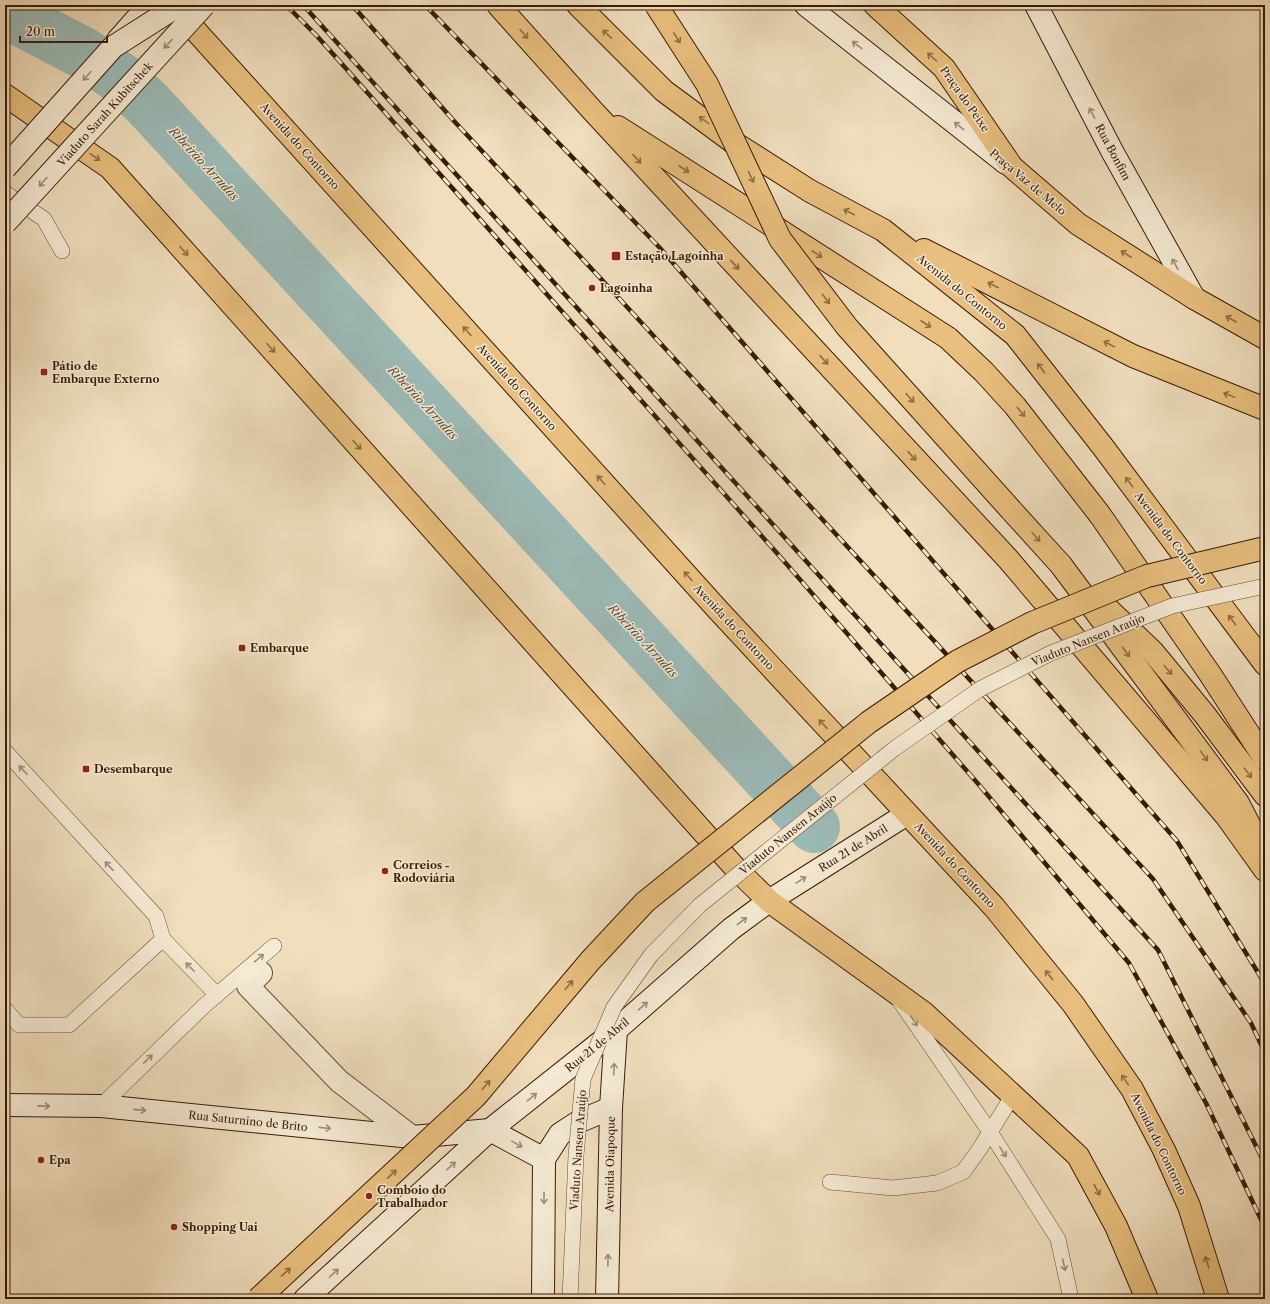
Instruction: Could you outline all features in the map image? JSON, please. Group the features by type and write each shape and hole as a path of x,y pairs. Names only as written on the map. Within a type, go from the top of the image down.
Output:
{"main road":[{"name":"Avenida do Contorno","path":"173,5 719,611 994,907 1073,1004 1132,1089 1164,1150 1189,1206 1218,1299"},
{"path":"498,5 592,110 1008,559 1227,817 1265,870"},
{"name":"Avenida do Contorno","path":"578,5 664,91 733,142 810,191 884,230 1015,335 1103,447 1262,658"},
{"path":"656,5 707,84 780,239 847,327 1061,564 1153,652 1205,715 1265,795"},
{"name":"Praça do Peixe","path":"875,5 944,68 1012,167"},
{"path":"5,95 110,168 738,871 768,901 924,1013 1078,1156 1116,1226 1147,1299"},
{"path":"592,110 948,338 984,372 1015,406 1100,514 1210,674 1265,758"},
{"name":"Praça Vaz de Melo","path":"1012,167 1078,224 1194,298 1265,338"},
{"path":"884,230 1133,356 1265,409"},
{"path":"258,1299 476,1096 590,961 645,902 869,722 958,661 1032,623 1147,576 1265,548"},
{"path":"1061,564 1238,803 1265,856"}],"street":[{"path":"5,168 149,5"},
{"path":"113,47 179,5"},
{"name":"Viaduto Sarah Kubitschek","path":"5,223 204,5"},
{"name":"Praça Vaz de Melo","path":"806,5 1012,167"},
{"name":"Rua Bonfim","path":"1036,5 1112,151 1194,298"},
{"name":"Rua 21 de Abril","path":"305,1299 490,1130 616,1030 731,929 768,901 907,814"},
{"path":"253,971 248,986 339,1081 412,1137"},
{"name":"Avenida Oiapoque","path":"607,1299 611,1108 616,1030"},
{"name":"Rua Saturnino de Brito","path":"5,1104 101,1106 412,1137 490,1130"},
{"path":"543,1299 544,1159 560,1134 580,1120 611,1108"},
{"path":"490,1130 544,1159"}],"lane":[{"path":"5,193 44,219 62,251"},
{"name":"Viaduto Nansen Araújo","path":"570,1299 576,1156 583,1079 614,1007 651,955 700,905 894,749 980,689 1051,653 1172,606 1265,586"},
{"path":"5,751 156,916 163,939 217,995"},
{"path":"5,1009 19,1025 69,1025 163,939"},
{"path":"101,1106 140,1066 217,995 253,971 274,946"},
{"path":"892,989 990,1132 1058,1239 1071,1299"},
{"path":"830,1182 893,1188 937,1182 963,1172 979,1150 1013,1095"}],"waterway":[{"name":"Ribeirão Arrudas","path":"5,12 85,54 120,78 147,103 814,827"}],"railway":[{"path":"286,5 317,36 776,552 980,786 1129,963 1206,1103 1265,1228"},
{"path":"303,5 1158,950 1265,1164"},
{"path":"352,5 454,121 1153,879 1251,1023 1265,1053"},
{"path":"425,5 660,248 1177,841 1265,984"}],"place":[{"name":"Estação Lagoinha","path":"616,256"},
{"name":"Lagoinha","path":"592,288"},
{"name":"Pátio de Embarque Externo","path":"44,372"},
{"name":"Embarque","path":"242,648"},
{"name":"Desembarque","path":"86,769"},
{"name":"Correios - Rodoviária","path":"385,871"},
{"name":"Epa","path":"41,1160"},
{"name":"Comboio do Trabalhador","path":"369,1196"},
{"name":"Shopping Uai","path":"174,1227"}]}
